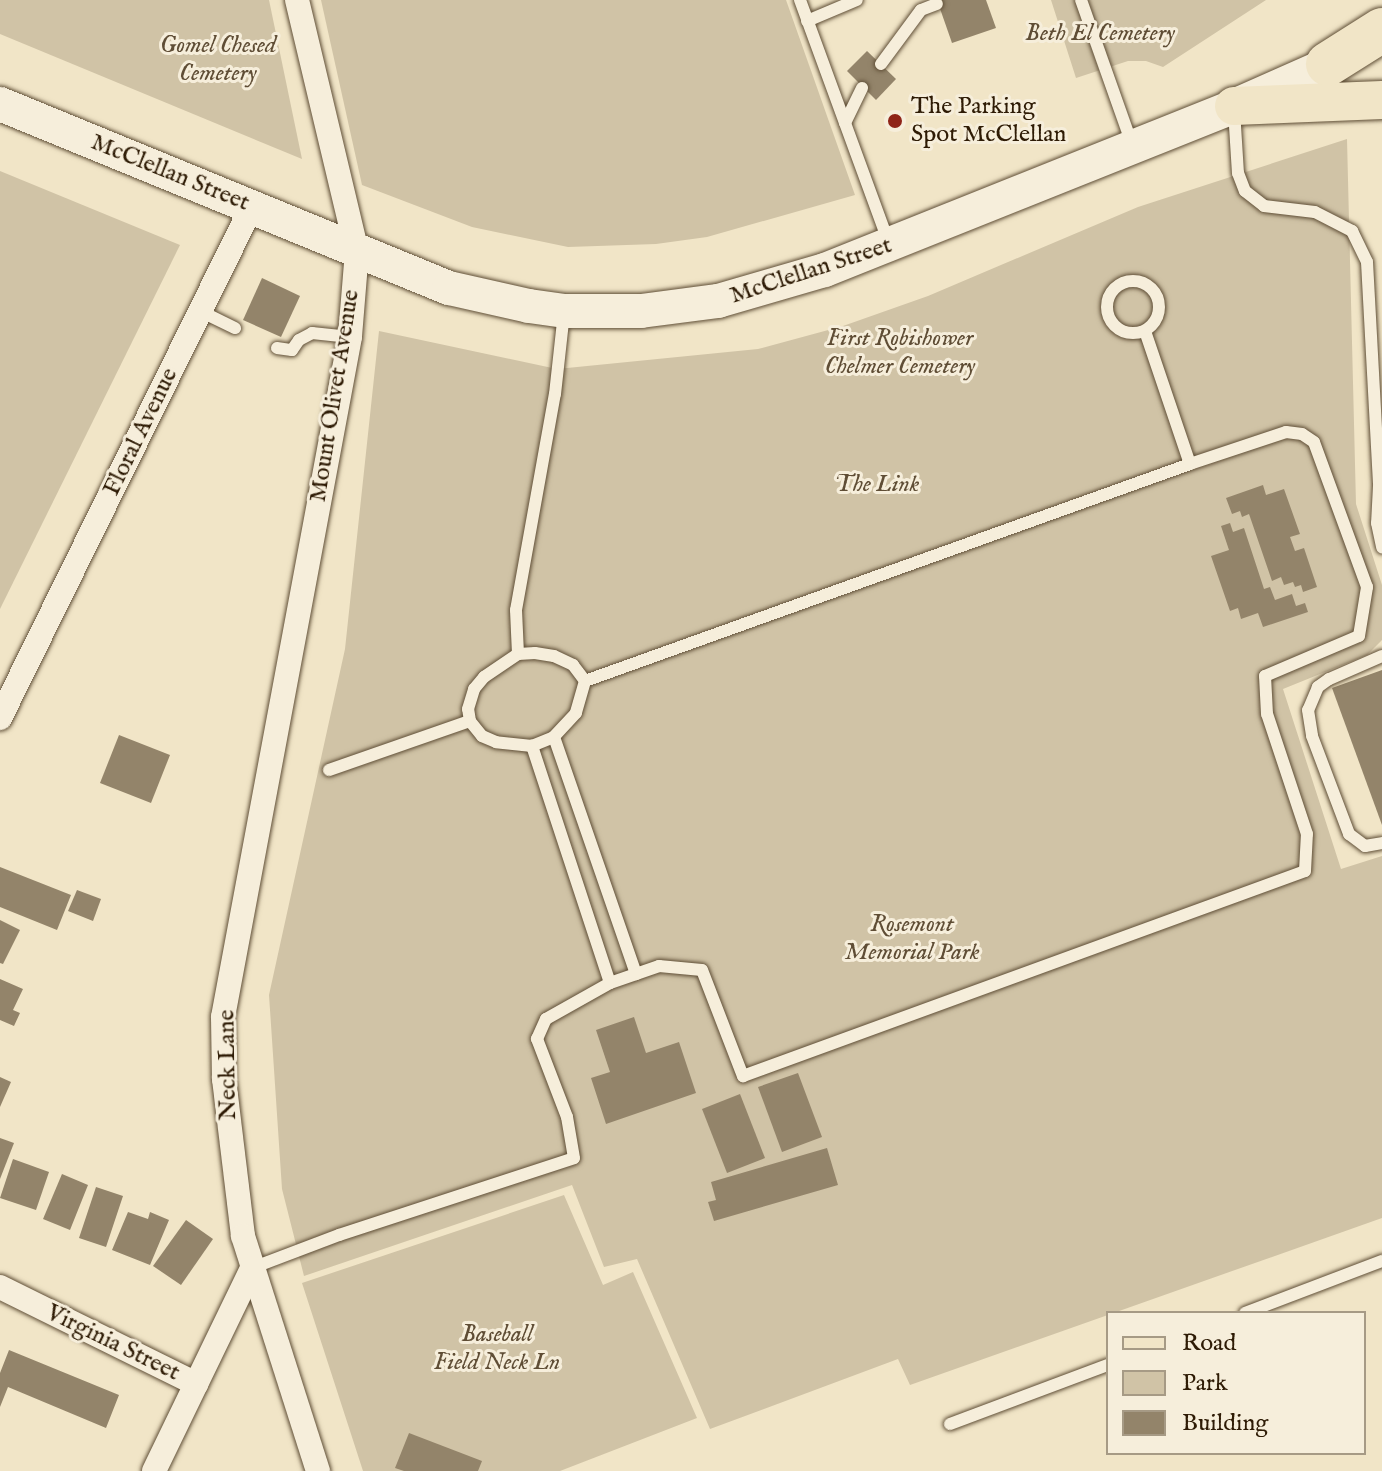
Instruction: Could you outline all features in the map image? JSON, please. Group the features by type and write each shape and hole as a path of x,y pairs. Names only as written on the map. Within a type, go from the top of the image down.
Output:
{"highway":[{"path":"1328,64 1382,30"}],"main road":[{"name":"McClellan Street","path":"0,104 449,288 565,311 641,311 718,301 788,283 890,246 1234,106 1382,41"},
{"path":"1234,106 1382,100"}],"street":[{"name":"Mount Olivet Avenue","path":"297,0 357,251 350,337 299,606"},
{"name":"Floral Avenue","path":"0,718 252,206"},
{"name":"Neck Lane","path":"299,606 223,1017 228,1126 243,1236 318,1471"},
{"name":"Virginia Street","path":"0,1287 196,1384 252,1268"},
{"path":"154,1471 196,1384"}],"lane":[{"path":"800,0 890,246"},
{"path":"807,21 857,0"},
{"path":"1081,0 1133,147"},
{"path":"881,64 921,10 937,4"},
{"path":"845,123 862,88"},
{"path":"1234,106 1238,173 1245,191 1264,206 1315,212 1352,231 1367,262 1380,486 1377,523 1382,547"},
{"path":"1135,281 1156,294 1157,319 1145,331 1119,330 1108,316 1108,299 1118,285 1135,281"},
{"path":"200,311 235,328"},
{"path":"518,654 516,610 555,394 565,311"},
{"path":"1145,331 1190,464"},
{"path":"277,348 292,350 299,340 312,333 350,337"},
{"path":"252,1268 339,1235 574,1158 567,1117 537,1039 546,1019 610,983 659,966 702,970 743,1076 1305,871 1307,834 1267,714 1265,676 1359,636 1367,587 1319,452 1308,438 1286,432 585,681"},
{"path":"518,654 554,656 573,665 585,681 576,713 554,737 532,746 496,742 482,736 470,721 468,709 474,689 484,677 518,654"},
{"path":"1382,656 1329,679 1318,687 1308,710 1312,736 1349,834 1365,846 1382,843"},
{"path":"329,770 470,721"},
{"path":"554,737 636,974"},
{"path":"532,746 610,983"},
{"path":"1250,1311 1382,1261"},
{"path":"950,1424 1106,1366"}],"green space":[{"name":"Gomel Chesed Cemetery","path":"0,0 269,0 302,159 0,34"},
{"path":"321,0 786,0 855,195 707,237 656,244 568,247 472,227 362,185"},
{"name":"Beth El Cemetery","path":"1051,0 1266,0 1163,67 1146,61 1128,61 1076,78"},
{"name":"Rosemont Memorial Park","path":"1347,139 1356,504 1382,585 1382,640 1367,655 1283,689 1341,869 1382,856 1382,1218 1119,1311 1106,1311 1106,1316 910,1385 898,1359 710,1429 637,1259 604,1267 572,1185 304,1276 282,1189 269,995 345,649 379,331 557,369 758,349 843,326 928,296 1138,207"},
{"path":"0,171 180,245 0,609"},
{"name":"Baseball Field Neck Ln","path":"564,1195 603,1285 633,1272 697,1418 560,1471 363,1471 302,1283"}],"building":[{"path":"937,0 986,0 996,28 952,43"},
{"path":"867,51 896,79 876,100 847,71"},
{"path":"262,278 300,296 281,337 243,320"},
{"path":"1263,485 1266,495 1284,489 1300,534 1290,537 1295,551 1304,548 1317,587 1303,592 1301,585 1295,587 1293,582 1284,585 1281,577 1272,581 1249,514 1242,517 1240,511 1232,514 1226,498"},
{"path":"1230,523 1233,532 1244,528 1264,589 1270,587 1275,600 1292,594 1296,606 1305,603 1308,612 1263,627 1258,613 1241,619 1238,608 1230,611 1211,556 1229,550 1221,526"},
{"path":"1382,670 1382,825 1332,688"},
{"path":"119,735 170,755 151,803 100,783"},
{"path":"0,867 71,895 57,930 0,907"},
{"path":"77,890 101,899 93,921 68,911"},
{"path":"0,920 20,930 3,964 0,963"},
{"path":"0,979 23,989 13,1010 20,1013 14,1026 0,1020"},
{"path":"634,1017 646,1053 679,1042 696,1093 606,1124 591,1078 610,1072 596,1030"},
{"path":"798,1073 822,1137 782,1152 758,1087"},
{"path":"0,1077 11,1082 0,1107"},
{"path":"740,1094 765,1158 727,1173 702,1109"},
{"path":"0,1138 14,1143 0,1179"},
{"path":"827,1148 838,1185 714,1221 708,1202 716,1200 711,1182"},
{"path":"13,1159 49,1172 36,1210 0,1198"},
{"path":"62,1174 88,1185 70,1230 43,1219"},
{"path":"96,1187 123,1196 106,1247 79,1238"},
{"path":"128,1212 148,1219 150,1212 169,1220 150,1265 112,1250"},
{"path":"186,1220 213,1239 181,1285 153,1266"},
{"path":"9,1350 119,1395 106,1428 8,1387 0,1407 0,1373"},
{"path":"409,1433 482,1461 478,1471 404,1471 395,1468"}],"place":[{"name":"The Parking Spot McClellan","path":"895,121"}],"park label":[{"name":"First Robishower Chelmer Cemetery","path":"900,353"},
{"name":"The Link","path":"877,485"}]}
